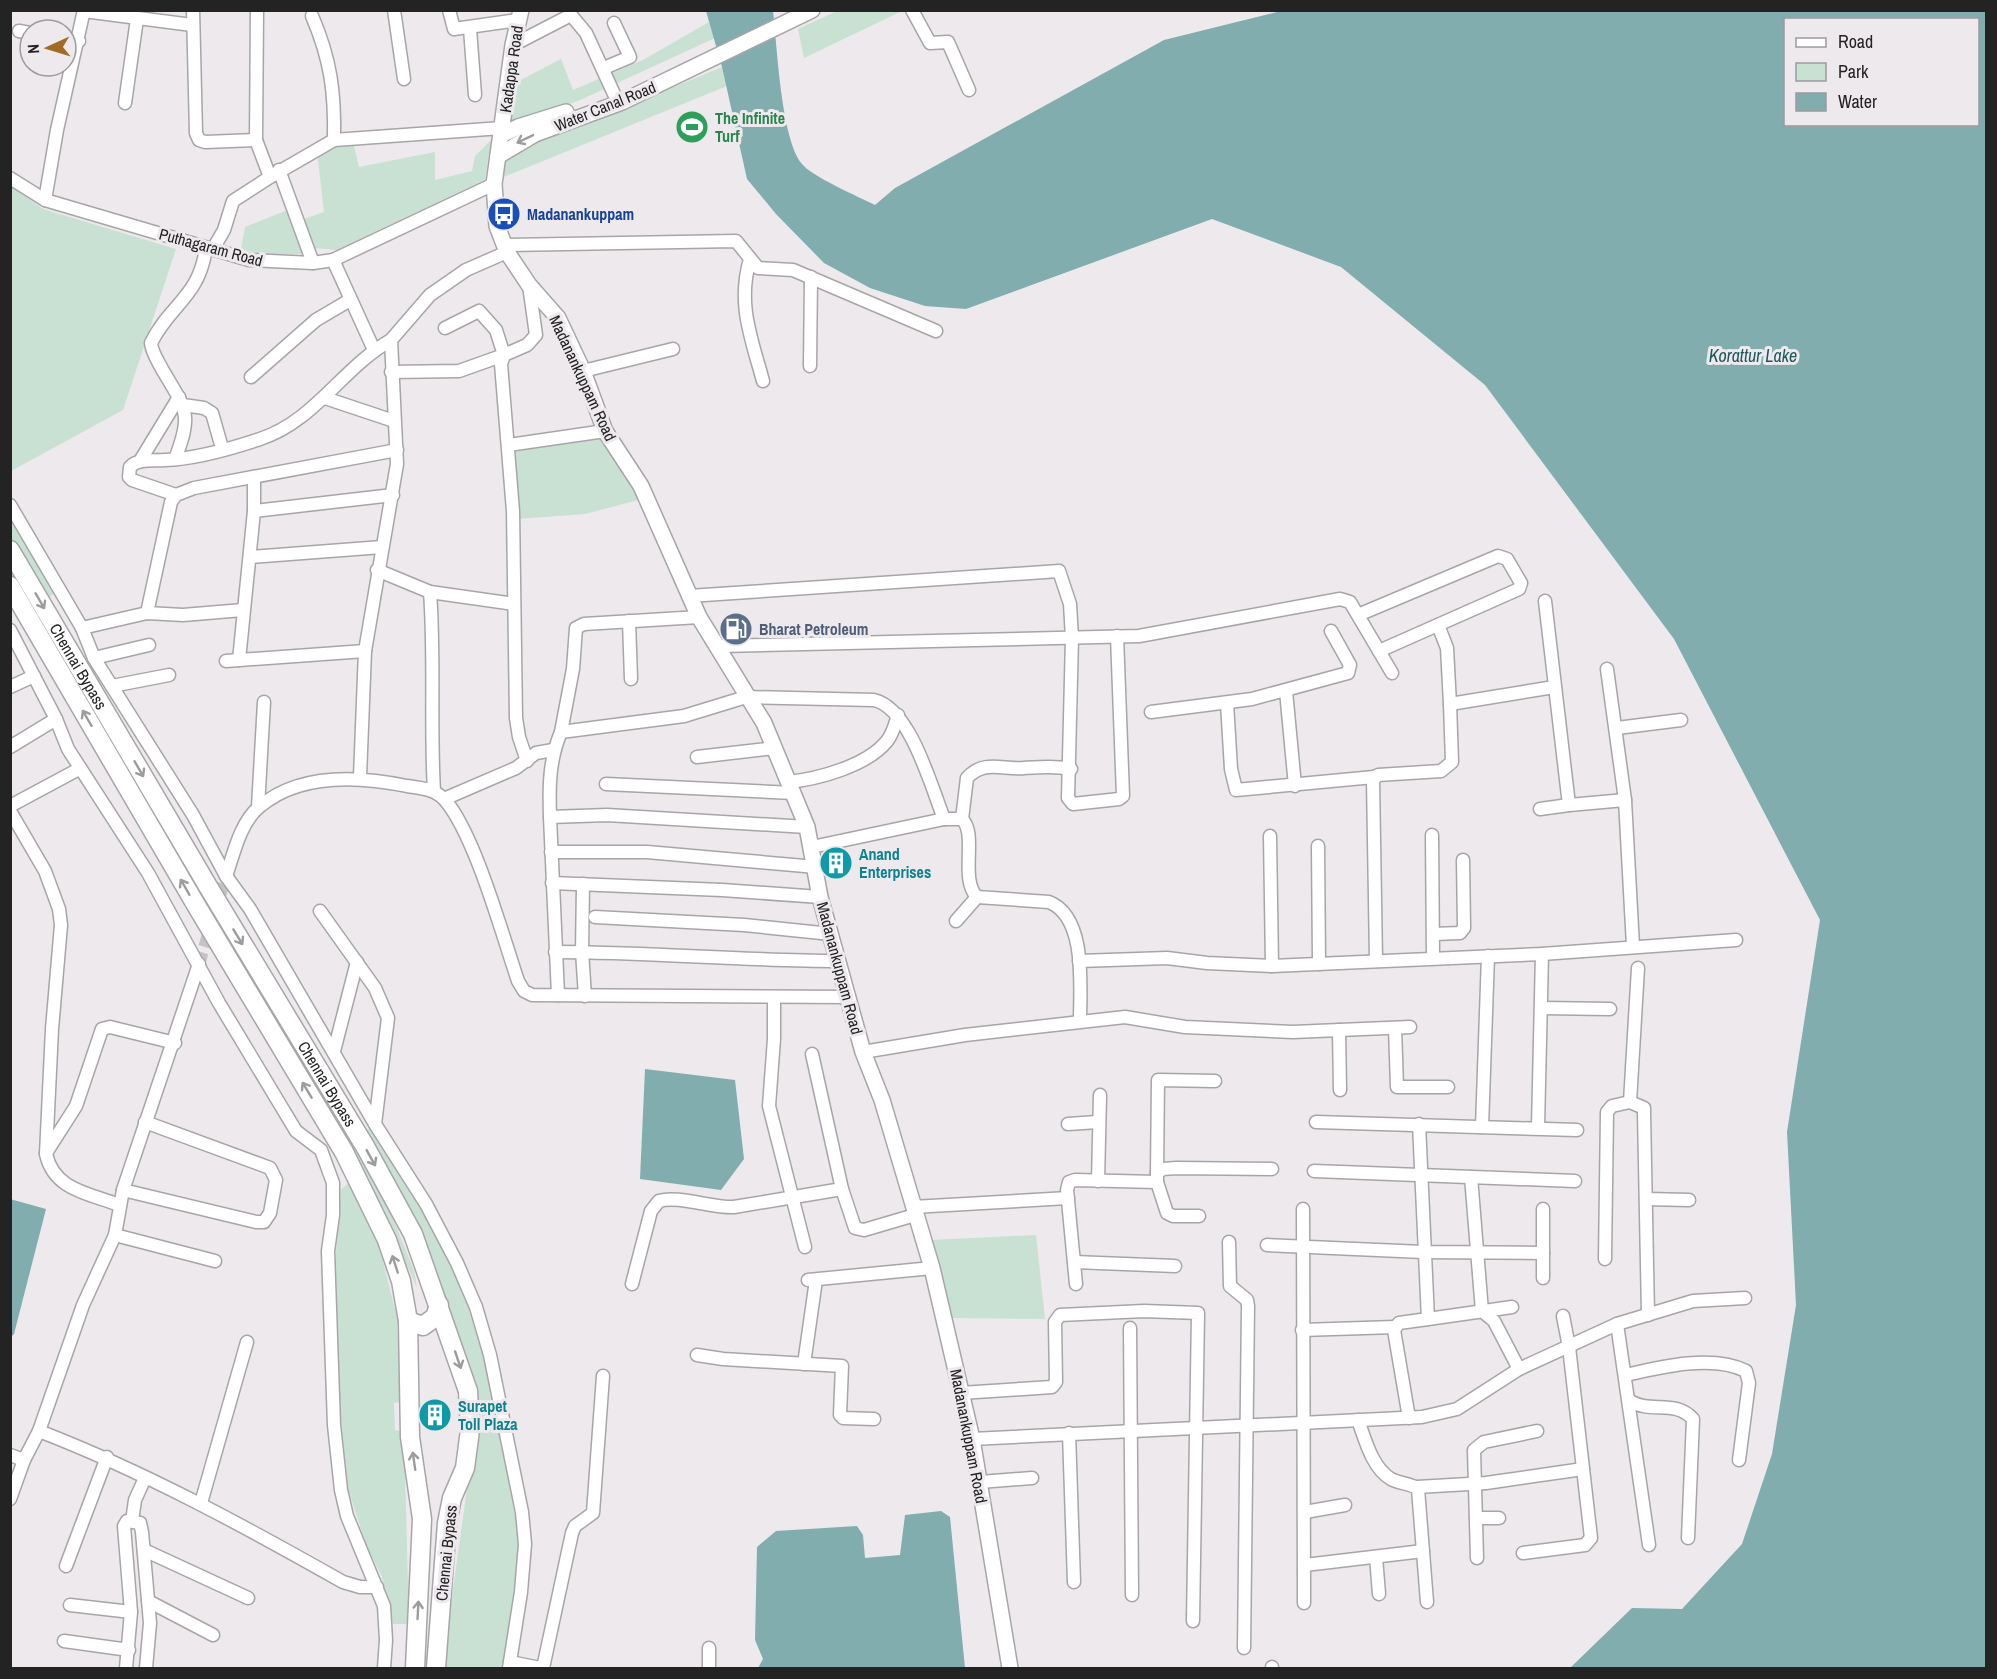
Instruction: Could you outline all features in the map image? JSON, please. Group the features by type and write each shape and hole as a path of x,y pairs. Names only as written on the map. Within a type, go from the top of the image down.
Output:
{"highway":[{"name":"Chennai Bypass","path":"10,550 208,888 366,1148 413,1234 468,1391 470,1430 465,1468 452,1498 447,1523 436,1668"},
{"name":"Chennai Bypass","path":"10,586 196,905 344,1152 387,1240 401,1281 408,1321 410,1437 422,1519 416,1668"},
{"path":"408,1321 423,1326 435,1317 439,1305"},
{"path":"422,1519 447,1523"}],"main road":[{"path":"712,54 792,14 812,10"},
{"name":"Kadappa Road","path":"502,132 513,45 520,15"},
{"name":"Water Canal Road","path":"502,132 576,110 712,54"},
{"name":"Water Canal Road","path":"498,156 535,134 622,102 712,54"},
{"path":"494,184 502,132"},
{"name":"Madanankuppam Road","path":"494,184 497,226 506,248 529,285 558,318 584,371 605,431 641,486 699,617 764,723 807,827 820,897 863,1052 882,1100 932,1268 972,1439 999,1617 1010,1668"}],"street":[{"path":"193,10 196,133 199,140 205,142 256,140"},
{"path":"257,10 256,140 275,173 314,262"},
{"path":"394,10 404,79"},
{"path":"449,10 454,29 470,28 520,15"},
{"path":"912,10 930,43 948,42 969,90"},
{"path":"78,26 84,11 192,25"},
{"path":"513,45 571,15 586,33 614,94"},
{"path":"312,16 329,61 334,90 334,140"},
{"path":"125,103 137,19"},
{"path":"604,68 630,57 614,23"},
{"path":"470,28 474,94"},
{"path":"45,200 66,78"},
{"path":"175,459 187,425 181,401 154,355 151,343 196,285 210,248 224,230 233,201 275,173 334,140 502,132"},
{"name":"Puthagaram Road","path":"10,178 45,200 249,261 314,262 333,260 494,184"},
{"path":"140,461 175,459 260,439 282,430 303,417 325,398 345,374 374,350 391,340 430,295 466,270 506,248 729,240 740,243 758,268 786,269 811,277 936,331"},
{"path":"750,259 743,287 743,305 763,381"},
{"path":"333,260 374,350"},
{"path":"810,366 811,277"},
{"path":"391,372 459,371 527,345 536,335 529,285"},
{"path":"251,377 316,320 350,300"},
{"path":"445,328 479,311 496,330 504,355 501,364 513,511 516,718 519,737 527,760"},
{"path":"360,777 365,651 377,570 393,495 397,450 391,340"},
{"path":"584,371 673,349"},
{"path":"325,398 394,421"},
{"path":"181,401 212,413 222,448"},
{"path":"181,401 140,461 130,467 129,477 132,480 176,495 194,488 397,450"},
{"path":"508,445 605,431"},
{"path":"239,660 254,511 254,477"},
{"path":"147,613 169,511 176,495"},
{"path":"254,511 393,495"},
{"path":"10,505 82,628 94,658 194,815 226,876 250,909 375,1124 426,1204 457,1263 476,1307 490,1355 513,1456 525,1544 510,1665 542,1668 572,1533 575,1526 593,1513 603,1376"},
{"path":"250,557 382,547"},
{"path":"1358,615 1498,556 1507,559 1521,583 1521,587 1379,651"},
{"path":"377,570 430,592 514,604"},
{"path":"689,596 1059,571 1070,604 1072,638 1070,803 1122,798 1117,636"},
{"path":"430,592 434,634 430,727 434,791"},
{"path":"718,646 1138,636 1340,598 1348,600 1392,673"},
{"path":"1545,601 1569,805"},
{"path":"82,628 147,613 183,615 243,610"},
{"path":"558,995 549,782 553,750 561,732 573,669 576,628 584,624 699,617"},
{"path":"629,621 631,679"},
{"path":"1227,704 1231,769 1236,790 1441,771 1450,766 1452,762 1447,648 1438,626"},
{"path":"10,630 79,769 148,873 219,1003 296,1131 321,1150 333,1183 333,1215 328,1251 333,1425 341,1490 347,1516 384,1606 384,1668"},
{"path":"1151,712 1227,704 1286,691 1350,672 1350,665 1331,631"},
{"path":"94,658 149,645"},
{"path":"226,661 365,651"},
{"path":"1607,669 1625,800 1632,946"},
{"path":"112,686 169,675"},
{"path":"10,687 34,676"},
{"path":"1450,704 1554,687"},
{"path":"1286,691 1295,786"},
{"path":"561,732 684,716 747,697 874,700 889,705 898,715 923,765 944,819"},
{"path":"258,807 264,702"},
{"path":"606,784 790,787 819,778 869,755 887,741 898,715"},
{"path":"10,747 56,719"},
{"path":"1617,729 1681,720"},
{"path":"698,757 775,748"},
{"path":"444,799 516,768 536,753 553,750"},
{"path":"977,897 970,881 966,827 962,819 967,778 978,770 996,765 1022,769 1045,765 1071,769"},
{"path":"10,806 79,769"},
{"path":"226,876 242,830 258,807 287,790 300,785 360,777 434,791 444,799 471,847 518,981 524,991 532,994 585,996 849,997"},
{"path":"1374,777 1372,784 1376,960"},
{"path":"1540,809 1625,800"},
{"path":"10,811 45,870 57,901 61,925 51,1029 46,1154 49,1168 63,1184 119,1205"},
{"path":"550,817 607,814 807,827"},
{"path":"812,847 944,819 962,819"},
{"path":"1432,835 1433,957"},
{"path":"1270,836 1272,966"},
{"path":"1318,846 1319,964"},
{"path":"551,852 647,852 816,867"},
{"path":"1434,934 1460,933 1464,928 1464,860"},
{"path":"552,883 820,897"},
{"path":"583,884 582,952 585,996"},
{"path":"977,897 1049,902 1059,906 1072,924 1079,962 1080,1021"},
{"path":"956,921 977,897"},
{"path":"320,911 375,988 388,1018 375,1124"},
{"path":"595,917 744,925 831,934"},
{"path":"1079,962 1167,958 1208,963 1272,966 1433,957 1542,954 1736,940"},
{"path":"555,952 635,952 744,961 839,962"},
{"path":"1538,1127 1542,954"},
{"path":"1482,1127 1488,956"},
{"path":"334,1051 357,962"},
{"path":"10,1499 24,1460 39,1431 83,1305 114,1235 123,1190 175,1043 199,964"},
{"path":"1630,1102 1638,968"},
{"path":"774,998 774,1039 769,1106 805,1247"},
{"path":"1542,1008 1610,1009"},
{"path":"863,1052 964,1035 1125,1017 1185,1027 1293,1032 1410,1027"},
{"path":"46,1154 76,1106 102,1029 110,1027 175,1043"},
{"path":"1395,1028 1397,1087 1448,1087"},
{"path":"1339,1030 1340,1090"},
{"path":"812,1054 842,1189 852,1222 859,1230 914,1211 1068,1198"},
{"path":"1199,1216 1173,1216 1167,1213 1157,1178 1158,1080 1215,1081"},
{"path":"1098,1181 1100,1095"},
{"path":"1605,1259 1607,1112 1612,1106 1630,1102 1644,1108 1648,1315"},
{"path":"123,1190 256,1222 264,1222 270,1213 276,1180 270,1168 146,1122"},
{"path":"1068,1124 1098,1122"},
{"path":"1316,1122 1538,1127 1577,1130"},
{"path":"1419,1124 1423,1252 1428,1319"},
{"path":"1157,1178 1162,1169 1189,1167 1272,1169"},
{"path":"1314,1171 1575,1181"},
{"path":"1471,1176 1482,1311 1494,1321 1519,1369"},
{"path":"1076,1284 1068,1198 1069,1182 1157,1178"},
{"path":"632,1284 651,1211 659,1201 671,1200 719,1208 842,1189"},
{"path":"1646,1198 1689,1200"},
{"path":"1303,1209 1304,1603"},
{"path":"1543,1209 1543,1278"},
{"path":"114,1235 215,1261"},
{"path":"1229,1242 1230,1286 1247,1300 1248,1306 1244,1648"},
{"path":"1266,1245 1423,1252 1543,1253"},
{"path":"1074,1262 1175,1266"},
{"path":"804,1364 812,1280 932,1268"},
{"path":"972,1439 1197,1426 1304,1424 1408,1418 1457,1409 1519,1369 1617,1324 1693,1300 1745,1298"},
{"path":"1408,1418 1393,1338 1395,1327 1399,1323 1512,1307"},
{"path":"962,1393 1052,1387 1056,1382 1056,1322 1060,1315 1144,1311 1198,1312 1193,1621"},
{"path":"1523,1553 1588,1543 1591,1538 1569,1347 1563,1316"},
{"path":"1617,1324 1630,1401 1649,1545"},
{"path":"1302,1330 1395,1327"},
{"path":"1130,1328 1132,1595"},
{"path":"201,1503 247,1342"},
{"path":"697,1355 723,1359 842,1366 840,1415 843,1418 874,1419"},
{"path":"1626,1375 1698,1363 1738,1367 1746,1371 1749,1383 1739,1460"},
{"path":"1630,1401 1638,1406 1682,1409 1693,1419 1688,1538"},
{"path":"1358,1420 1367,1445 1380,1468 1392,1479 1417,1487 1475,1484 1583,1469"},
{"path":"39,1431 107,1457 144,1478 201,1503 343,1582 360,1587 377,1587"},
{"path":"1477,1558 1474,1450 1484,1442 1537,1431"},
{"path":"1069,1433 1074,1582"},
{"path":"10,1455 24,1460"},
{"path":"66,1566 107,1457"},
{"path":"132,1521 135,1500 144,1478"},
{"path":"980,1482 1032,1478"},
{"path":"1417,1487 1427,1602"},
{"path":"1305,1512 1345,1505"},
{"path":"1476,1518 1499,1518"},
{"path":"126,1668 132,1612 124,1526 127,1521 132,1521 140,1523 144,1550 150,1623 146,1668"},
{"path":"144,1550 248,1598"},
{"path":"1305,1565 1423,1551"},
{"path":"1376,1557 1379,1594"},
{"path":"148,1601 213,1635"},
{"path":"70,1605 132,1612"},
{"path":"64,1641 129,1650"},
{"path":"709,1648 709,1668"}],"green space":[{"path":"837,11 902,11 804,58 798,29"},
{"path":"709,22 715,38 578,101 509,124 515,83 561,59 573,90 643,60"},
{"path":"722,67 727,86 501,178 505,158 547,136 572,129"},
{"path":"491,140 485,179 482,181 337,250 315,248 304,219 324,212 317,151 326,146 353,142 359,167 435,152 435,180 472,171 475,156"},
{"path":"11,186 43,209 176,249 123,410 11,471"},
{"path":"290,209 304,251 301,254 259,254 241,249 245,227"},
{"path":"601,437 642,499 585,514 516,519 513,448"},
{"path":"10,515 56,592 46,600 11,540"},
{"path":"10,560 380,1185 414,1271 417,1288 391,1229 11,578"},
{"path":"371,1127 422,1207 452,1261 471,1307 487,1357 520,1544 516,1593 504,1668 442,1668 472,1453 473,1390 363,1134"},
{"path":"349,1182 378,1241 397,1318 401,1402 394,1403 395,1430 404,1432 409,1624 393,1624 382,1577 366,1545 348,1488 341,1425 335,1266 341,1190"},
{"path":"1036,1235 1045,1319 950,1318 929,1240"}],"water":[{"name":"Korattur Lake","path":"706,11 773,11 785,114 795,152 807,169 875,205 895,188 1164,40 1281,11 1986,11 1986,1668 1570,1668 1632,1608 1682,1609 1742,1544 1772,1454 1796,1305 1787,1132 1820,920 1674,639 1485,385 1341,267 1212,219 966,309 925,306 870,288 824,263 776,214 747,179 722,67"},
{"path":"645,1069 735,1080 744,1159 721,1190 640,1179"},
{"path":"10,1199 46,1209 14,1334 11,1337"},
{"path":"941,1511 950,1517 965,1668 758,1668 763,1659 755,1640 757,1547 776,1531 857,1526 863,1535 865,1558 900,1555 905,1515"}],"tunnel":[{"path":"199,964 226,876"}],"place":[{"name":"The Infinite Turf","path":"692,127"},
{"name":"Madanankuppam","path":"504,214"},
{"name":"Bharat Petroleum","path":"736,629"},
{"name":"Anand Enterprises","path":"836,863"},
{"name":"Surapet Toll Plaza","path":"435,1415"}]}
